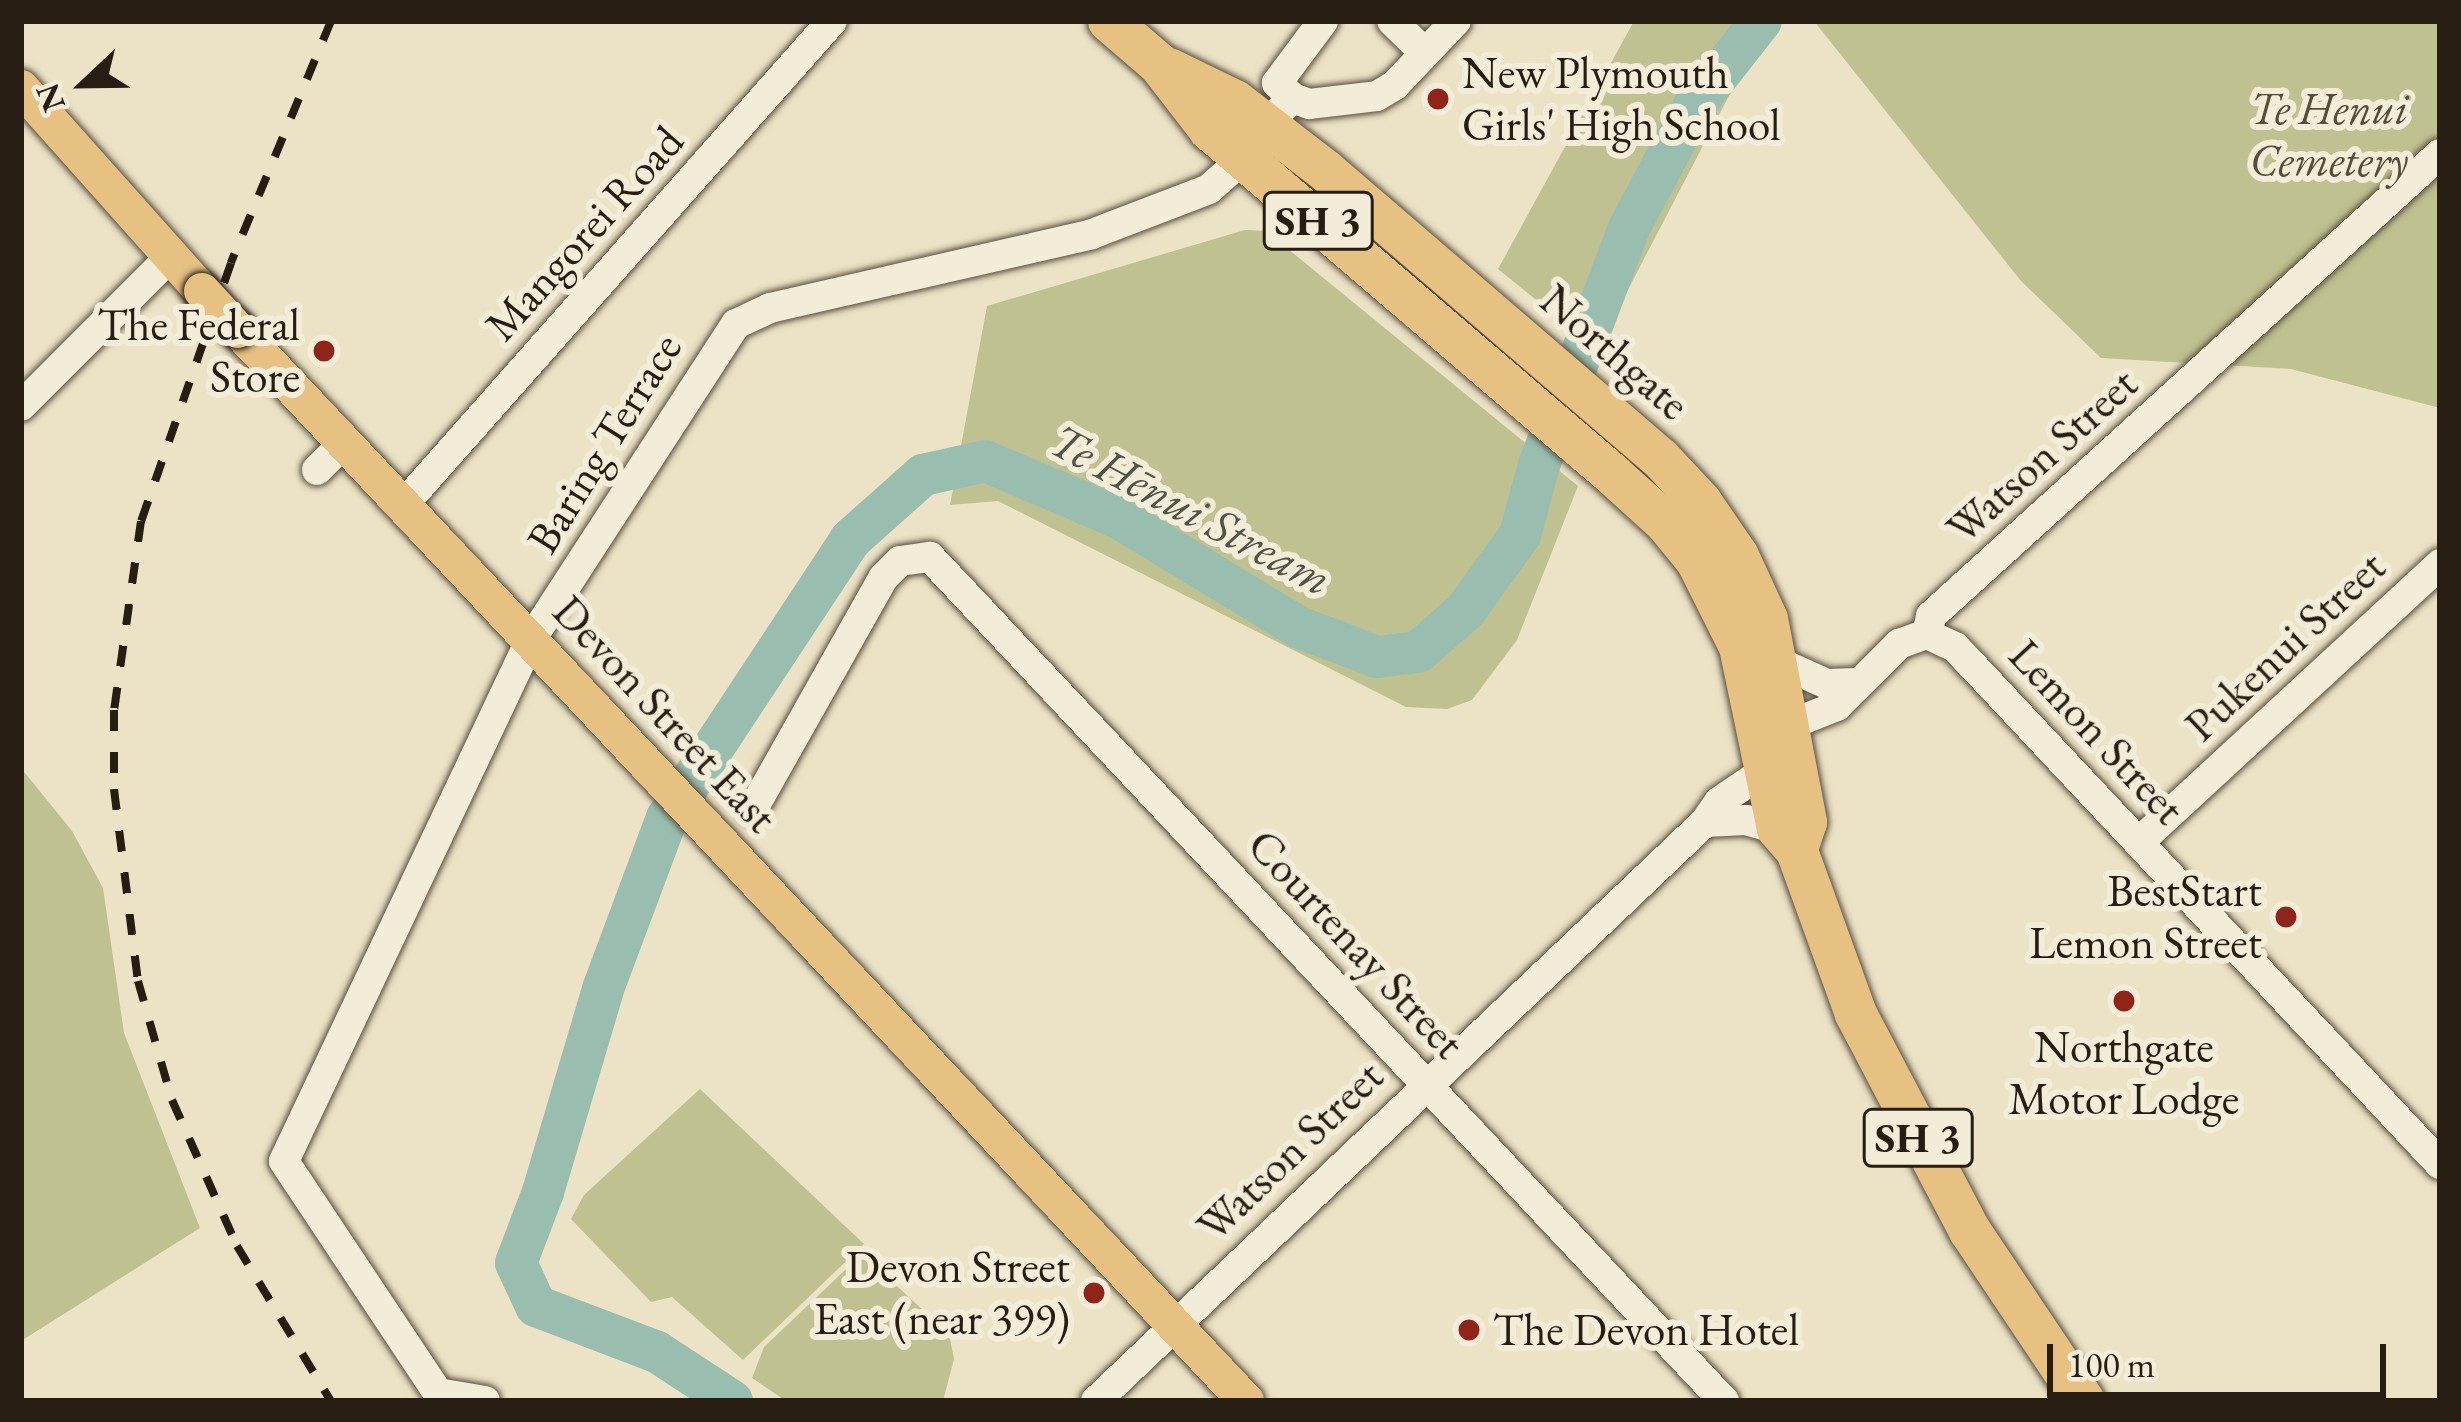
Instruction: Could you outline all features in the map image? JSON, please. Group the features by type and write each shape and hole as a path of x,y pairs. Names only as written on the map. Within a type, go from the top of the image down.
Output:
{"highway":[{"name":"Northgate","path":"1109,21 1159,64 1210,130 1268,127 1498,317 1660,458 1701,502 1738,556 1767,619 1806,822 1788,840"},
{"name":"Northgate","path":"1268,127 1489,368 1665,522 1719,594 1745,664 1766,770 1788,840 1856,1014 1931,1164 2012,1299 2084,1401"}],"main road":[{"name":"Devon Street East","path":"21,88 238,329 330,457 404,505 1246,1401"}],"street":[{"name":"Mangorei Road","path":"404,505 832,21"},
{"path":"1268,127 1276,83 1322,21"},
{"path":"1393,21 1423,51"},
{"path":"1268,127 1309,104 1376,96 1395,86 1456,21"},
{"name":"Baring Terrace","path":"440,1397 284,1161 530,641 736,324 770,308 1092,234 1209,189 1268,127"},
{"name":"Watson Street","path":"1789,725 1837,706 1899,644 1927,634 1931,616 2440,154"},
{"path":"21,406 170,257"},
{"name":"Courtenay Street","path":"753,809 883,578 900,561 918,555 942,567 1724,1401"},
{"name":"Pukenui Street","path":"2139,842 2440,564"},
{"name":"Lemon Street","path":"1927,634 1964,656 2440,1164"},
{"path":"1778,662 1827,684 1856,683"},
{"name":"Watson Street","path":"1096,1401 1730,792 1766,770"},
{"path":"1705,821 1732,819 1788,840"},
{"path":"440,1397 485,1401"}],"green space":[{"path":"1634,21 1768,21 1597,349 1498,269"},
{"name":"Te Henui Cemetery","path":"1814,21 2440,21 2440,408 2291,369 2101,358 2021,281"},
{"path":"1245,230 1266,231 1578,486 1517,640 1472,700 1447,709 1406,707 998,501 950,505 987,306"},
{"path":"21,768 72,831 103,888 124,1033 200,1228 21,1341"},
{"path":"700,1089 864,1244 743,1360 672,1297 651,1302 571,1219 584,1195"},
{"path":"862,1254 949,1334 954,1359 943,1401 786,1401 752,1378 764,1347"}],"waterway":[{"name":"Te Hēnui Stream","path":"732,1401 657,1352 536,1306 516,1263 543,1192 603,989 667,818 850,540 923,475 985,461 1119,518 1298,627 1377,657 1418,652 1465,611 1520,535 1539,465 1629,228 1694,106 1761,21"}],"railway":[{"path":"331,21 231,263 141,521 114,710 114,789 138,981 172,1100 237,1246 331,1401"}],"place":[{"name":"New Plymouth Girls' High School","path":"1438,99"},
{"name":"The Federal Store","path":"324,351"},
{"name":"BestStart Lemon Street","path":"2286,917"},
{"name":"Northgate Motor Lodge","path":"2124,1001"},
{"name":"Devon Street East (near 399)","path":"1094,1293"},
{"name":"The Devon Hotel","path":"1469,1330"}]}
